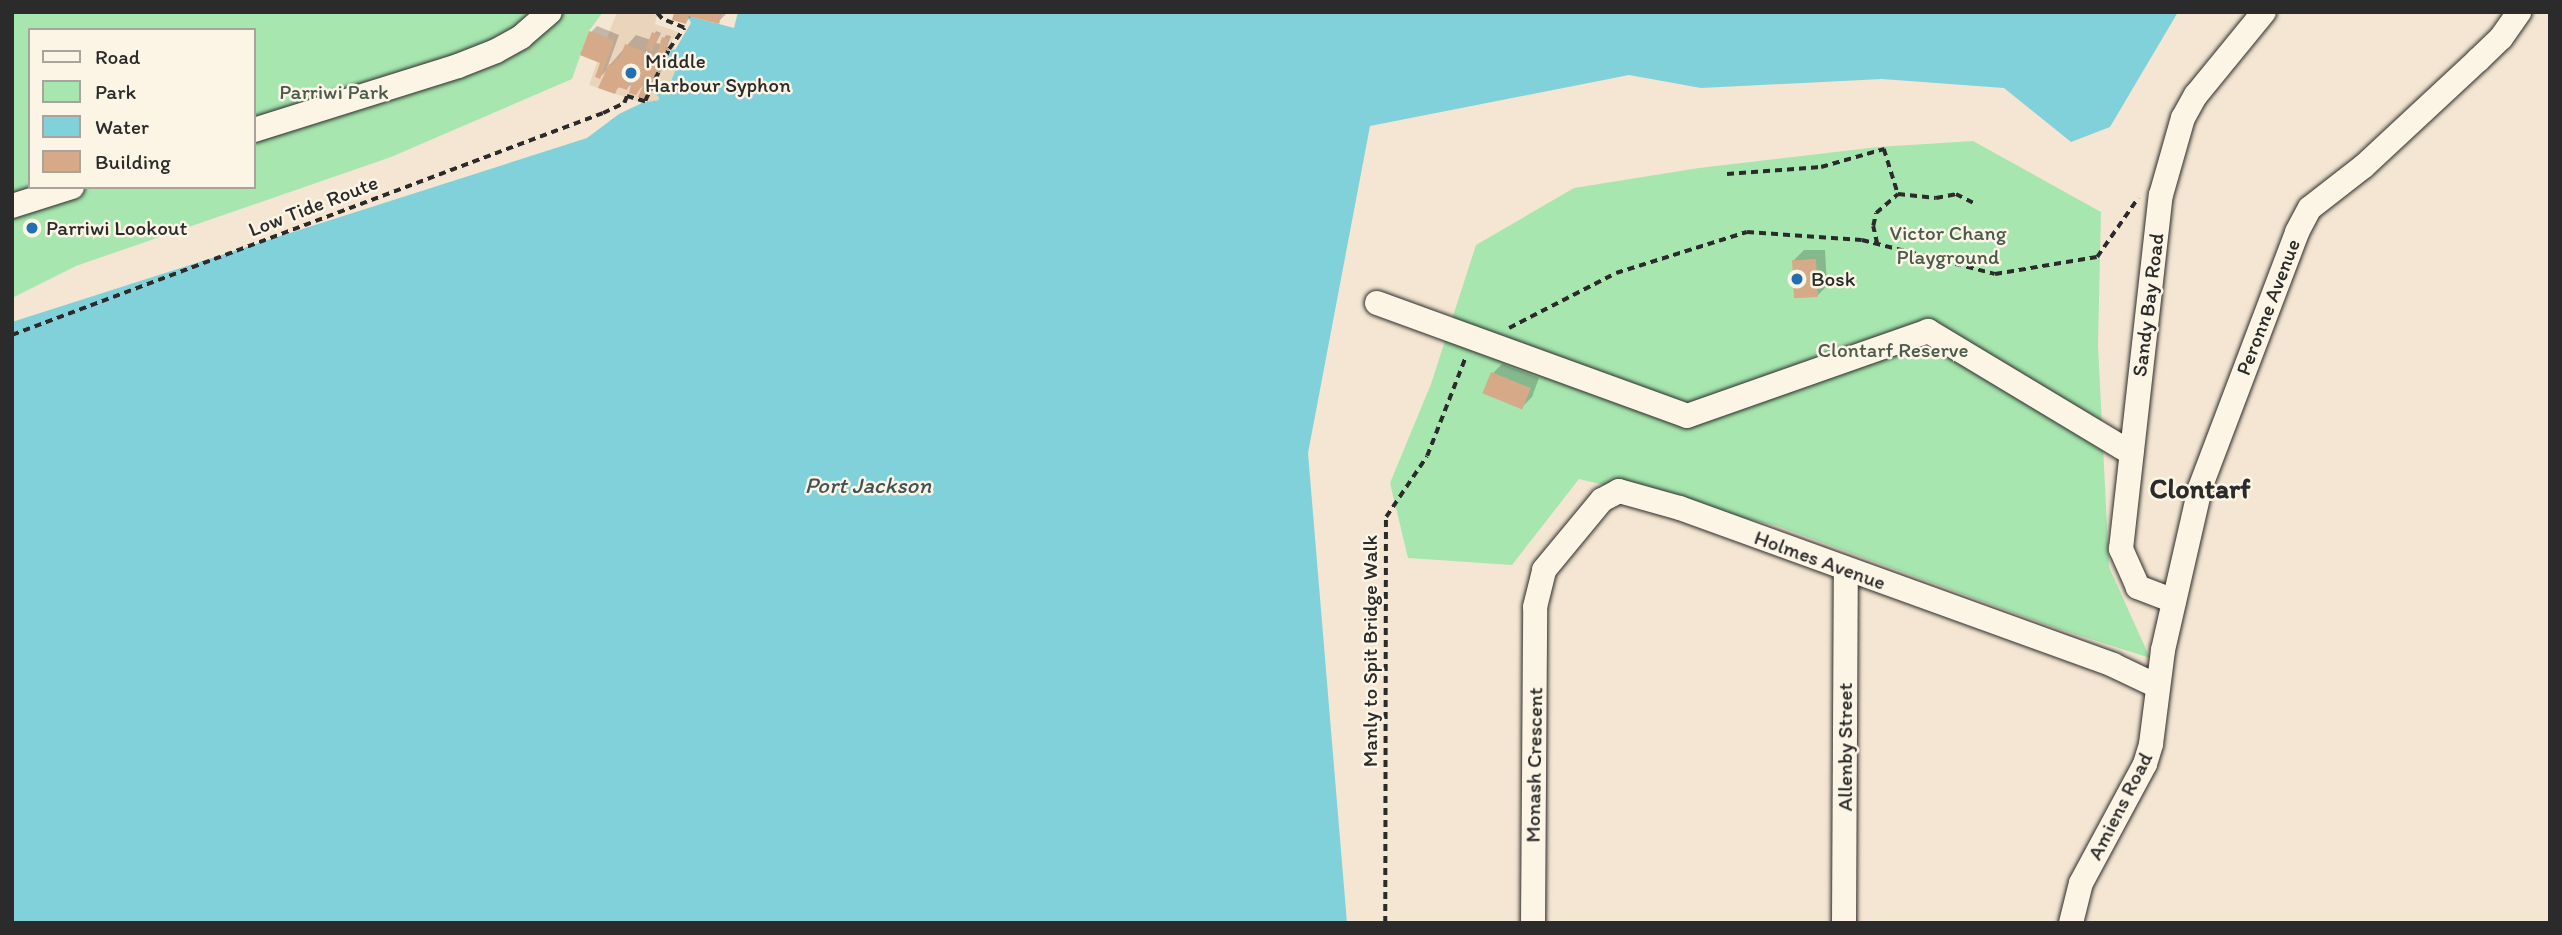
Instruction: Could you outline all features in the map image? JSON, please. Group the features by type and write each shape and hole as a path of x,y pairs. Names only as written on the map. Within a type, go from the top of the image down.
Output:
{"street":[{"path":"256,129 458,66 496,51 521,37 550,12"},
{"name":"Sandy Bay Road","path":"2174,601 2138,587 2121,549 2161,195 2183,118 2196,95 2264,12"},
{"name":"Peronne Avenue","path":"2157,686 2200,488 2297,232 2310,208 2364,166 2478,60 2501,38 2519,12"},
{"path":"12,206 66,189"},
{"path":"1377,303 1687,416 1928,331 2131,453"},
{"name":"Holmes Avenue","path":"1535,607 1544,570 1602,500 1619,492 1680,508 2113,665 2157,686"},
{"name":"Allenby Street","path":"1844,923 1846,570"},
{"name":"Monash Crescent","path":"1533,923 1535,607"},
{"name":"Amiens Road","path":"2071,923 2081,883 2145,764 2151,744 2157,686"}],"path":[{"name":"Low Tide Route","path":"12,335 91,308 624,103 627,96 645,101 669,49 684,28 662,19 656,12"},
{"path":"1727,174 1821,166 1884,149 1898,194"},
{"path":"1877,244 1873,226 1876,213 1898,194 1936,198 1956,194 1976,204"},
{"path":"1475,337 1505,330 1616,274 1747,232 1877,244 1995,274 2097,257"},
{"name":"Manly to Spit Bridge Walk","path":"1385,923 1386,517 1427,456 1459,370 1475,337"}],"shaded area":[{"path":"617,12 649,12 657,15 655,24 678,32 671,42 675,49 668,61 677,65 669,86 659,84 659,101 642,103 589,85 597,62 580,55 589,31 607,38"}],"green space":[{"name":"Parriwi Park","path":"12,12 603,12 589,31 572,79 391,157 76,266 12,298"},
{"name":"Clontarf Reserve","path":"1973,141 2101,212 2098,345 2109,567 2150,658 2050,626 1777,526 1579,479 1512,565 1408,558 1390,483 1431,384 1476,245 1574,188 1699,168 1878,147"}],"water":[{"name":"Port Jackson","path":"722,12 2178,12 2110,127 2071,142 2004,88 1882,79 1701,88 1629,75 1370,126 1308,453 1347,923 12,923 12,322 587,138 619,114 642,103 659,100 655,94 659,84 669,86 677,66 667,61 671,50 675,50 691,23 688,16 719,24"}],"pier":[{"path":"722,12 738,12 734,28 719,24"}],"building":[{"path":"674,12 722,12 719,24 688,16 686,24 672,20"},
{"path":"589,31 614,41 600,79 595,77 600,63 580,55"},
{"path":"652,32 659,35 652,51 646,48"},
{"path":"662,37 669,39 664,55 657,53"},
{"name":"Middle Harbour Syphon","path":"625,44 662,58 646,99 638,97 645,81 636,95 629,93 633,76 627,90 618,87 615,94 598,88 609,64 613,65 616,58 619,60"},
{"path":"1816,259 1818,297 1794,298 1792,260"},
{"path":"1491,372 1531,388 1522,409 1482,393"}],"place":[{"name":"Middle Harbour Syphon","path":"631,73"},
{"name":"Parriwi Lookout","path":"32,228"},
{"name":"Bosk","path":"1797,279"}],"district":[{"name":"Clontarf","path":"2200,488"}],"park label":[{"name":"Victor Chang Playground","path":"1948,245"}]}
